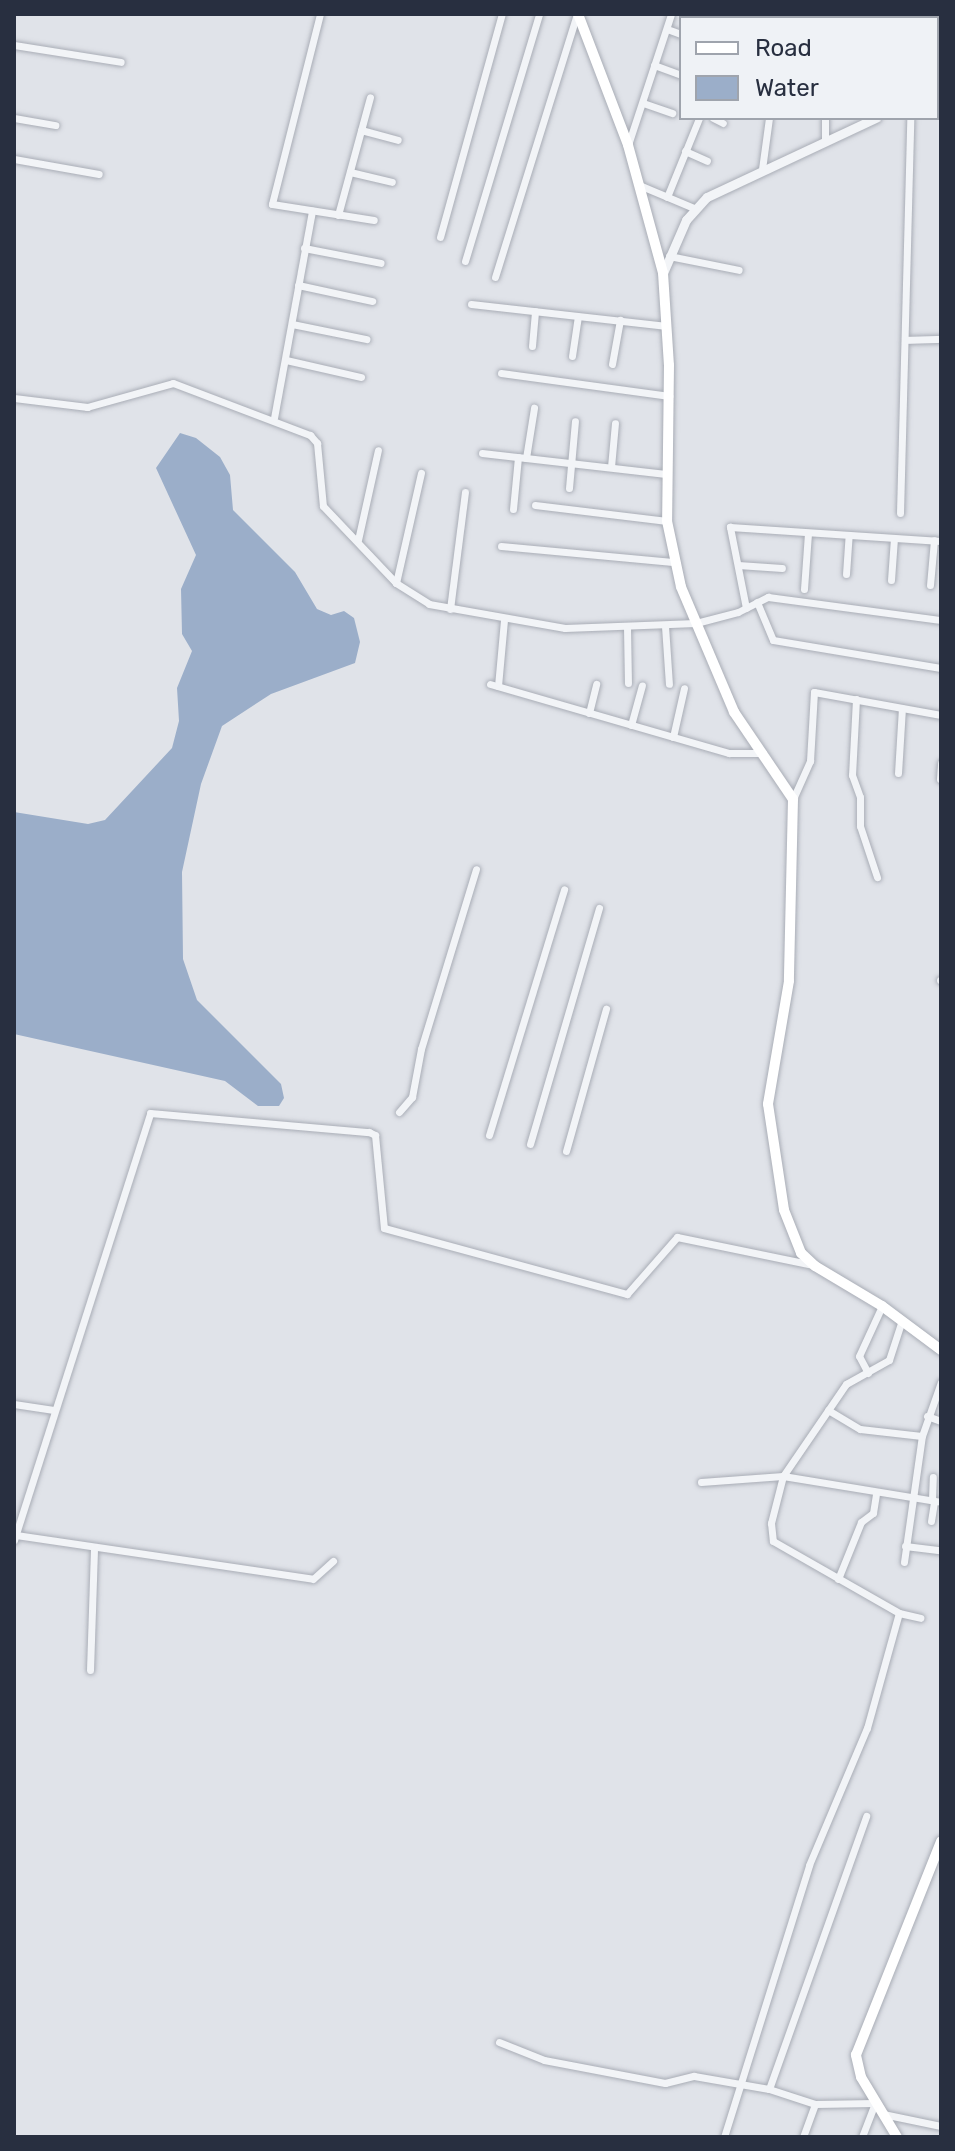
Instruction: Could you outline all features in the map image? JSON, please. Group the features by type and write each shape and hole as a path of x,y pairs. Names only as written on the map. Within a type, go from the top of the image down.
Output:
{"main road":[{"path":"578,14 628,145 663,273 669,396 667,521 675,562 696,623 734,712 765,753 793,799 789,981 768,1104 784,1210 801,1253 815,1266 882,1306 941,1350"},
{"path":"897,2137 856,2067 856,2055 941,1841"}],"street":[{"path":"320,14 272,204 374,220"},
{"path":"440,237 502,14"},
{"path":"465,261 539,14"},
{"path":"495,277 578,14"},
{"path":"628,145 671,14"},
{"path":"667,29 679,33"},
{"path":"14,45 121,62"},
{"path":"654,65 679,74"},
{"path":"338,215 370,97"},
{"path":"643,103 672,113"},
{"path":"14,118 55,125"},
{"path":"667,197 698,120"},
{"path":"717,120 723,123"},
{"path":"762,169 769,120"},
{"path":"825,120 825,142"},
{"path":"900,513 910,120"},
{"path":"663,273 669,256 696,209 707,197 865,121"},
{"path":"361,130 398,140"},
{"path":"685,151 707,161"},
{"path":"14,159 99,174"},
{"path":"350,172 392,182"},
{"path":"638,185 696,209"},
{"path":"274,418 312,210"},
{"path":"304,248 381,263"},
{"path":"669,256 739,270"},
{"path":"298,285 372,301"},
{"path":"471,304 667,326"},
{"path":"532,346 535,311"},
{"path":"572,356 578,316"},
{"path":"612,364 620,320"},
{"path":"292,324 366,339"},
{"path":"906,340 941,339"},
{"path":"286,360 361,377"},
{"path":"501,373 669,396"},
{"path":"14,398 87,407 173,383 274,418 317,443 323,506 396,583 419,600 450,609 565,628 665,626 696,623 746,608 768,597 837,602 941,620"},
{"path":"513,509 534,408"},
{"path":"569,488 575,421"},
{"path":"611,467 615,423"},
{"path":"358,540 378,450"},
{"path":"482,453 666,474"},
{"path":"396,583 421,473"},
{"path":"450,609 465,492"},
{"path":"535,505 667,521"},
{"path":"746,608 730,527 937,540 930,585"},
{"path":"804,589 808,533"},
{"path":"846,574 849,535"},
{"path":"891,580 894,538"},
{"path":"501,546 675,562"},
{"path":"738,565 782,568"},
{"path":"757,602 773,640 941,668"},
{"path":"504,620 494,685 729,753 765,753"},
{"path":"665,626 669,684"},
{"path":"627,627 628,683"},
{"path":"589,713 596,684"},
{"path":"631,725 642,685"},
{"path":"673,737 684,688"},
{"path":"793,799 810,761 814,692 941,715"},
{"path":"856,699 852,775 860,797 860,826 877,877"},
{"path":"898,773 902,708"},
{"path":"940,779 941,763"},
{"path":"399,1112 412,1097 421,1049 476,869"},
{"path":"489,1135 564,889"},
{"path":"530,1144 599,908"},
{"path":"566,1151 606,1009"},
{"path":"333,1561 313,1579 15,1537 150,1113 369,1132 375,1135 384,1228 627,1294 677,1237 815,1266"},
{"path":"868,1373 859,1356 882,1306"},
{"path":"902,1320 889,1360 846,1384 783,1476 774,1495 773,1541 899,1613 920,1618"},
{"path":"904,1562 922,1436 927,1416 937,1401 941,1382"},
{"path":"14,1404 54,1410"},
{"path":"828,1410 860,1429 922,1436"},
{"path":"927,1416 941,1421"},
{"path":"701,1482 783,1476 876,1494 936,1501"},
{"path":"931,1521 936,1501 933,1477"},
{"path":"838,1579 861,1522 873,1513 876,1494"},
{"path":"905,1546 940,1550"},
{"path":"90,1670 94,1547"},
{"path":"724,2137 809,1865 867,1728 899,1613"},
{"path":"769,2089 866,1816"},
{"path":"499,2042 544,2060 665,2083 694,2076 769,2089 815,2104 875,2103 862,2137"},
{"path":"803,2137 815,2104"},
{"path":"883,2114 941,2126"}],"water":[{"path":"180,433 196,438 220,457 230,475 233,510 295,572 317,609 331,615 344,611 354,618 360,642 355,663 271,694 222,726 201,784 182,872 183,959 197,1000 281,1084 284,1098 279,1106 258,1106 225,1081 14,1034 14,812 88,824 105,820 172,748 179,721 177,688 192,651 182,634 181,589 196,555 156,468"}]}
